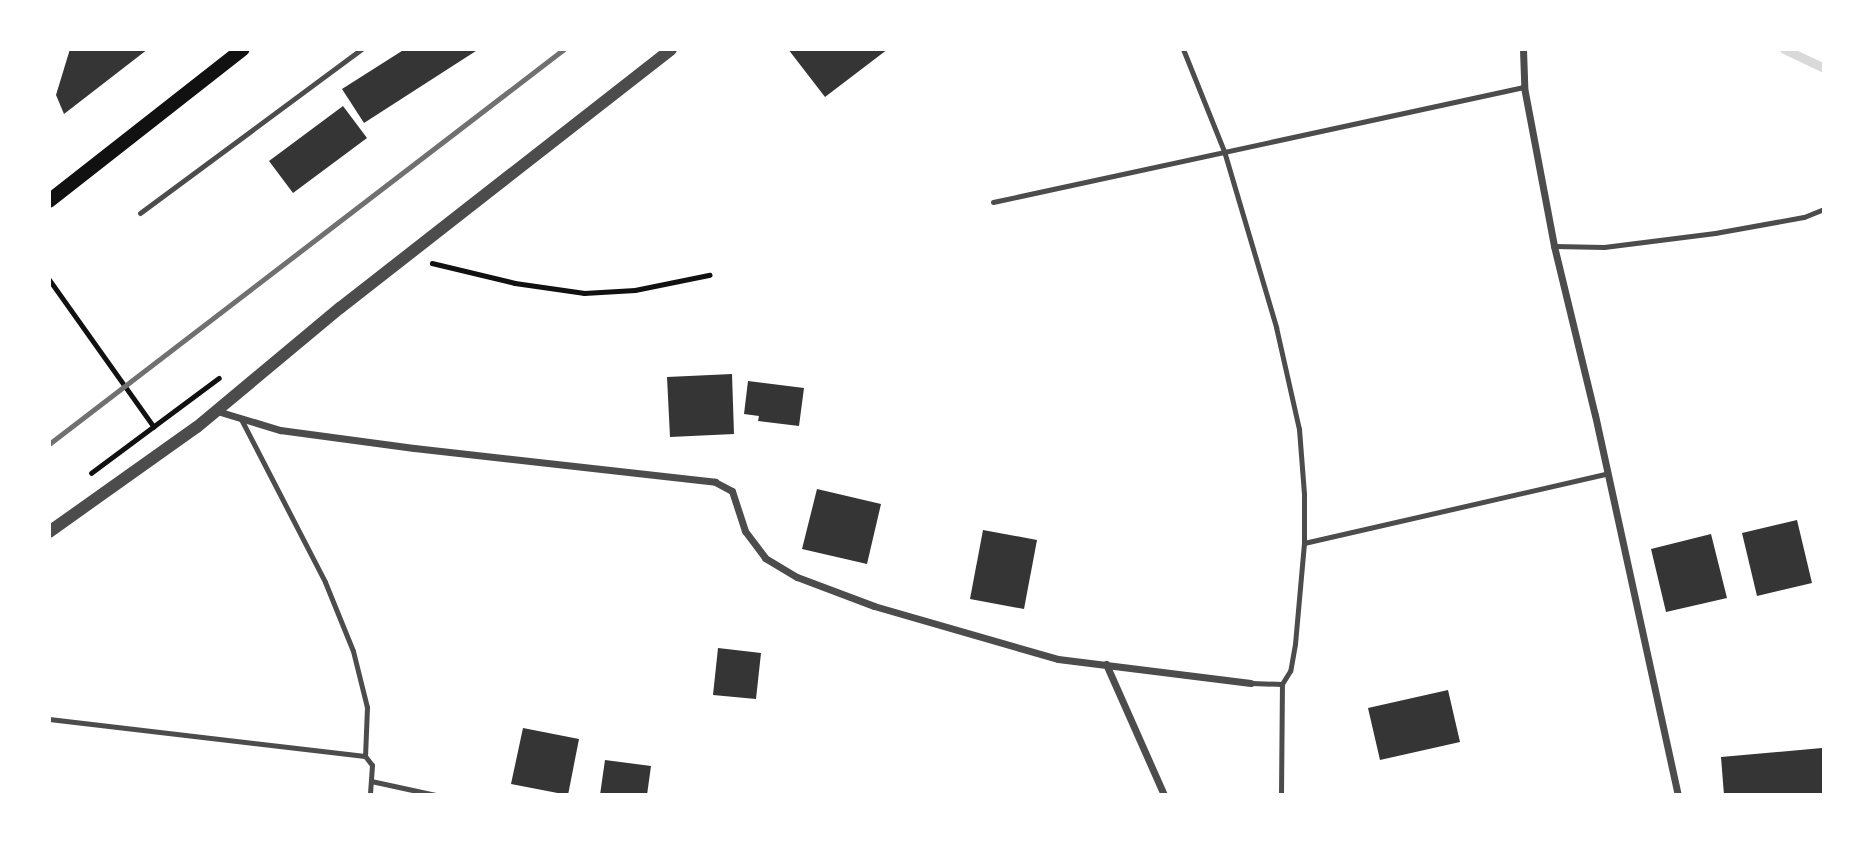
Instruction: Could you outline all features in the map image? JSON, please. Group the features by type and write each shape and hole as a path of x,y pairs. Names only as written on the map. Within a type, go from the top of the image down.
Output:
{"main road":[{"path":"49,201 243,49"}],"street":[{"path":"49,532 125,480 216,410 403,258 671,49"},
{"path":"1523,49 1524,87 1554,246 1678,795"},
{"path":"216,410 280,429 414,448 715,482 732,491 745,531 754,547 765,558 797,577 874,606 966,635 1058,659 1251,683"},
{"path":"1106,664 1164,795"}],"lane":[{"path":"139,212 362,49"},
{"path":"1184,49 1224,151 1287,367 1298,429 1304,494 1304,543 1296,644 1290,671 1282,684 1281,795"},
{"path":"993,202 1524,87"},
{"path":"1554,246 1604,247 1701,234 1804,217 1824,209"},
{"path":"241,419 325,582 354,651 367,707 365,756 372,765 370,795"},
{"path":"1304,543 1606,474"},
{"path":"1251,683 1282,684"},
{"path":"49,719 365,756"},
{"path":"371,781 436,795"}],"path":[{"path":"403,258 463,268 515,283 584,293 635,290 709,275"},
{"path":"49,279 106,363 154,427"},
{"path":"96,468 219,377"}],"building":[{"path":"70,49 148,49 64,114 56,95"},
{"path":"405,49 479,49 364,123 342,89"},
{"path":"788,49 888,49 825,97"},
{"path":"343,106 367,138 293,193 269,161"},
{"path":"732,374 734,434 670,437 667,377"},
{"path":"748,381 804,388 799,426 758,421 759,416 744,414"},
{"path":"817,489 881,504 867,564 802,549"},
{"path":"1797,520 1812,583 1757,596 1742,533"},
{"path":"983,530 1037,540 1024,609 970,599"},
{"path":"1711,534 1727,598 1666,612 1651,549"},
{"path":"718,648 761,653 756,699 713,695"},
{"path":"1448,690 1460,742 1380,760 1368,708"},
{"path":"523,728 579,739 568,795 511,784"},
{"path":"1822,748 1824,795 1724,795 1721,757"},
{"path":"605,760 651,766 647,795 600,795"}],"waterway":[{"path":"1784,49 1824,68"}],"railway":[{"path":"49,444 564,49"}]}
